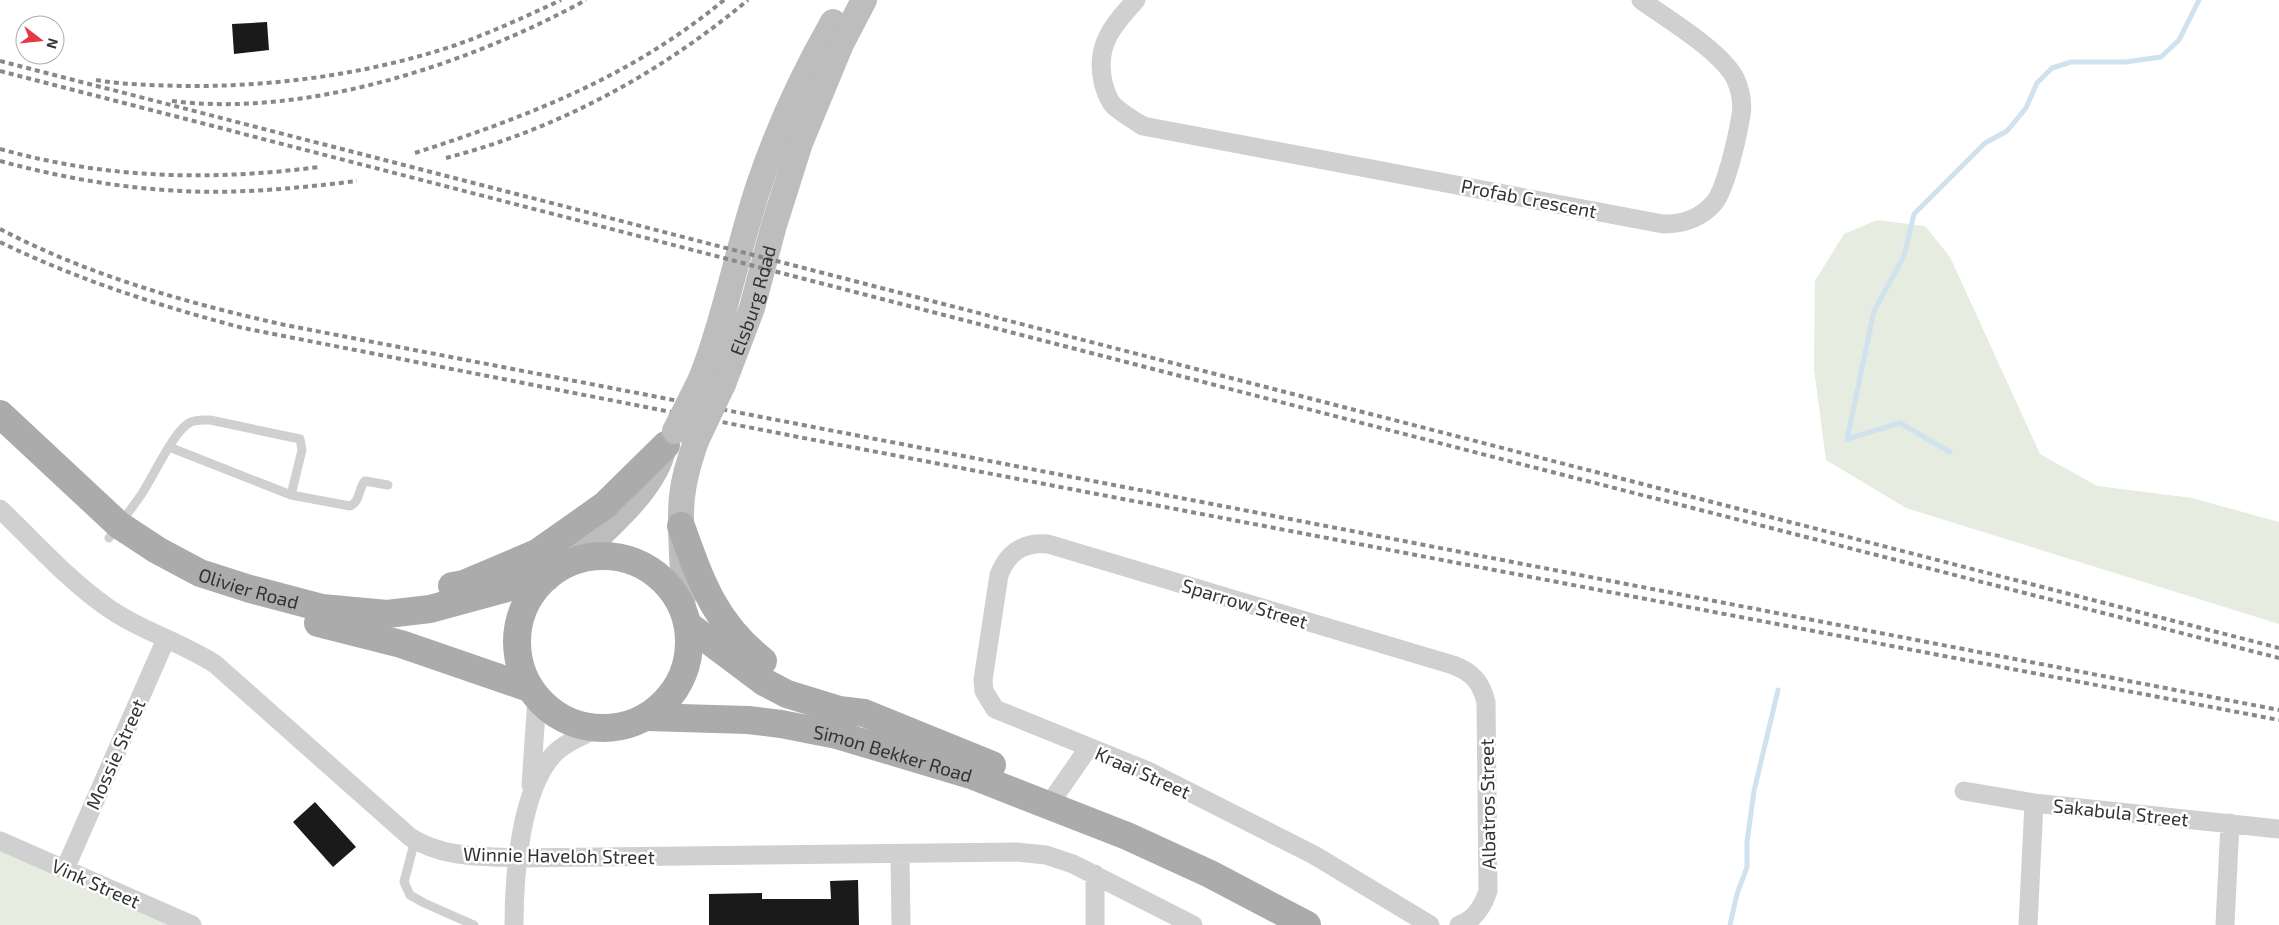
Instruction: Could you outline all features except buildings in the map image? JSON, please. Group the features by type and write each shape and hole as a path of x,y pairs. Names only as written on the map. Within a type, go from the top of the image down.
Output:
{"main road":[{"name":"Elsburg Road","path":"712,382 724,314 760,182 794,101 825,36 846,0"},
{"name":"Elsburg Road","path":"572,562 623,512 679,439 752,308 774,225 800,143 841,44 864,0"},
{"name":"Olivier Road","path":"0,414 114,532 154,566 184,582 221,596 401,644 533,693"},
{"name":"Olivier Road","path":"0,433 95,527 114,532 157,550 200,572 250,589 322,608 387,614 430,609 547,577"},
{"name":"Elsburg Road","path":"679,439 688,466 682,498 681,526 685,616"},
{"path":"250,589 324,598 352,598 426,592 464,584 537,552 605,505 679,439"},
{"path":"681,526 708,597 736,636 767,664 792,681 864,713"},
{"path":"596,556 622,558 646,566 666,582 685,616 689,652 682,678 668,700 647,717 622,727 596,729 567,721 554,714 533,693 518,659 518,629 528,600 547,577 572,562 596,556"},
{"name":"Simon Bekker Road","path":"685,616 764,682 787,694 831,708 864,713 980,760 1050,800 1210,874 1307,925"},
{"name":"Simon Bekker Road","path":"647,717 748,720 781,724 837,736 1050,800"}],"street":[{"name":"Profab Crescent","path":"1136,0 1118,20 1106,38 1101,54 1101,71 1105,90 1112,105 1143,126 1663,224 1681,224 1698,216 1714,203 1723,186 1741,115 1740,94 1734,78 1722,60 1641,0"},
{"name":"Winnie Haveloh Street","path":"0,509 87,592 125,619 196,652 215,664 415,840 434,850 456,855 517,858 1016,852 1046,855 1073,864 1193,925"},
{"name":"Sparrow Street","path":"1012,553 1022,546 1035,543 1048,544 1453,665 1465,670 1476,678"},
{"name":"Kraai Street","path":"1012,553 1004,563 999,575 983,680 984,691 988,701 999,711 1148,771 1314,855 1430,925"},
{"name":"Mossie Street","path":"65,869 166,639"},
{"name":"Albatros Street","path":"1461,924 1479,910 1488,891 1486,702 1476,678"},
{"path":"531,796 533,693"},
{"path":"514,925 517,858 531,796 539,774 557,751 568,743 596,729"},
{"path":"1050,800 1089,747"},
{"name":"Sakabula Street","path":"1964,791 2034,803 2279,829"},
{"path":"2028,925 2034,803"},
{"path":"2225,925 2230,823"},
{"name":"Vink Street","path":"0,841 192,925"},
{"path":"900,854 901,925"},
{"path":"1094,874 1094,925"}],"lane":[{"path":"114,532 142,493 169,448 190,422 210,420 300,439 302,450 291,495"},
{"path":"169,448 291,495 350,506 357,502 362,484 365,481 388,485"},
{"path":"415,840 404,882 410,895 474,925"}],"shaded area":[{"path":"1877,220 1925,226 1950,257 2040,454 2097,486 2192,498 2279,522 2279,624 1906,508 1826,460 1814,369 1815,281 1844,234"},
{"path":"0,850 176,925 0,925"}],"waterway":[{"path":"1950,452 1900,423 1847,439 1874,311 1904,256 1914,214 1985,143 2007,131 2026,108 2037,83 2052,68 2071,62 2125,62 2161,57 2179,40 2199,0"},
{"path":"1730,925 1737,894 1747,867 1747,842 1754,791 1778,690"}],"railway":[{"path":"96,80 118,83 217,86 321,77 389,64 456,45 509,24 561,0"},
{"path":"172,101 224,104 277,101 331,93 386,81 439,65 491,45 586,0"},
{"path":"415,153 538,109 577,91 653,51 689,27 724,0"},
{"path":"446,158 528,131 606,96 679,52 748,0"},
{"path":"0,61 2279,648"},
{"path":"0,71 2279,658"},
{"path":"0,149 40,159 119,172 198,175 238,174 319,167"},
{"path":"0,161 90,181 181,191 269,190 357,181"},
{"path":"0,229 34,246 104,274 175,297 285,325 2279,710"},
{"path":"0,242 29,256 120,291 181,311 243,328 783,434 2279,720"}]}
